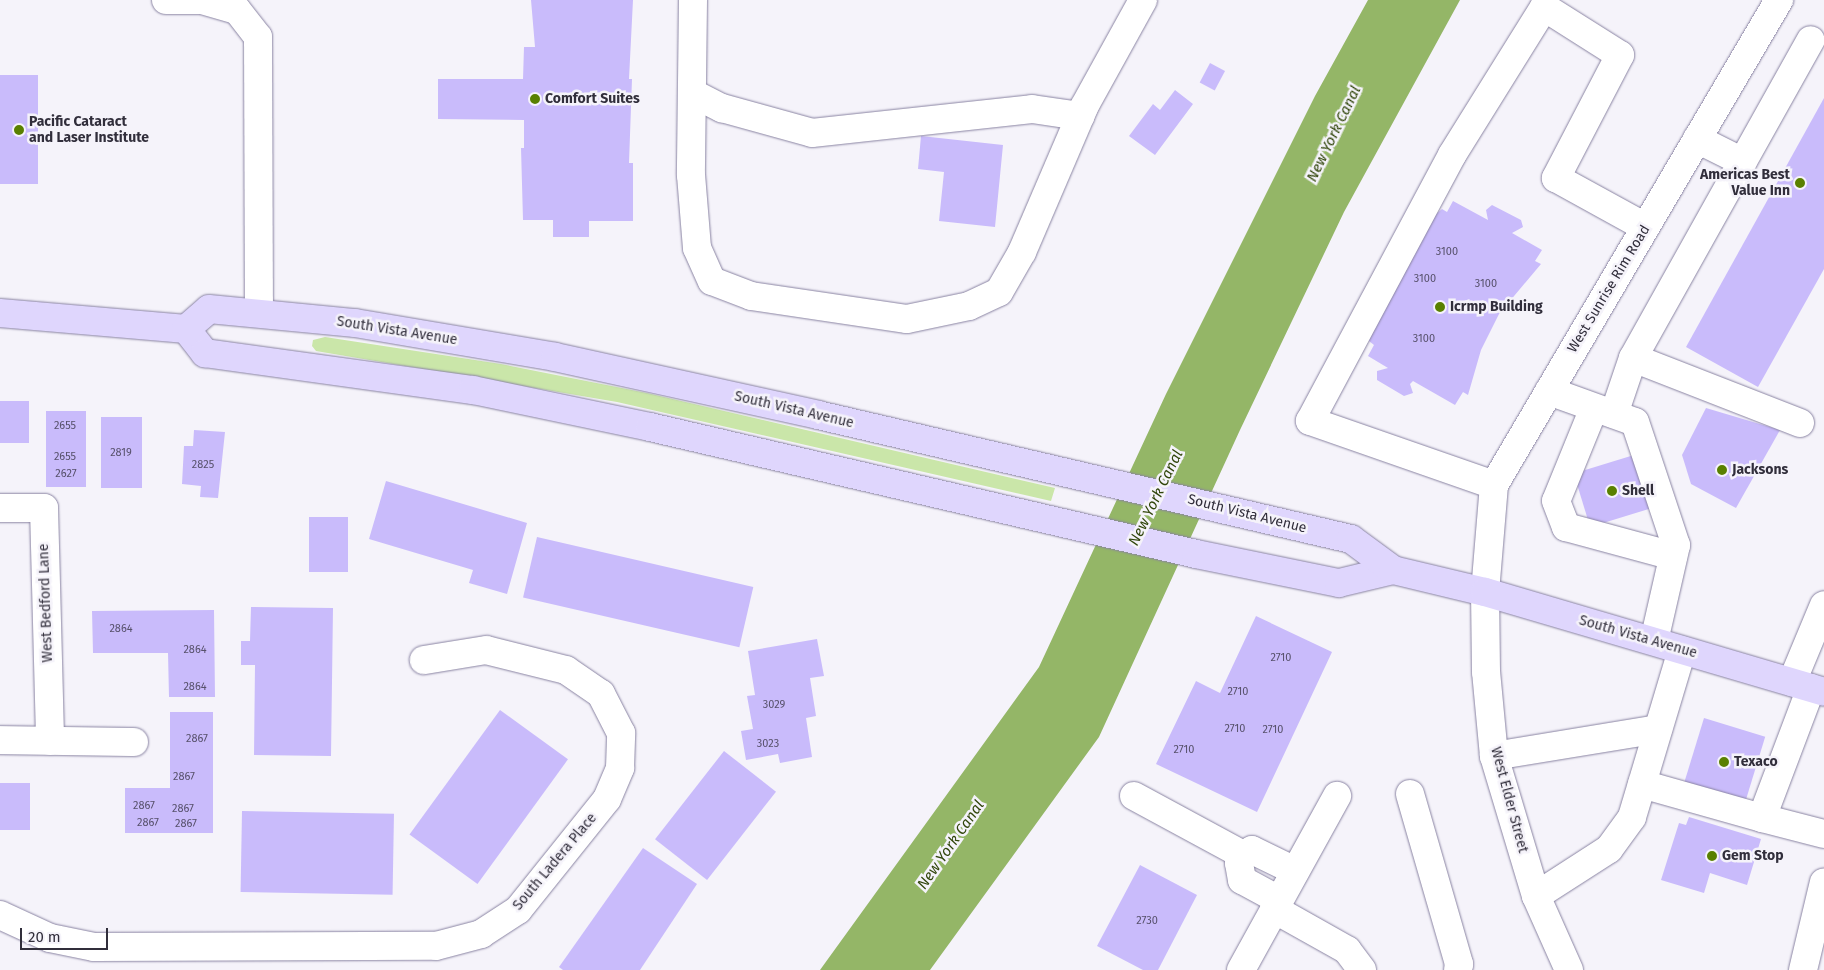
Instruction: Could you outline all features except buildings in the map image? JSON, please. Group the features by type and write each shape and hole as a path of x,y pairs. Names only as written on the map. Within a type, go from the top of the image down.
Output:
{"main road":[{"name":"South Vista Avenue","path":"1393,570 1339,583 1196,554 650,427 473,390 205,353 186,328 209,309 354,323 556,357 1103,480 1351,539 1393,570 1485,592 1809,687"},
{"path":"0,312 186,328"}],"street":[{"path":"166,0 202,0 237,10 258,37 259,313"},
{"path":"693,0 691,175 696,248 712,282 751,296 907,319 969,306 1000,292 1022,252 1080,116 1143,0"},
{"name":"West Sunrise Rim Road","path":"1485,592 1494,485 1779,0"},
{"path":"1494,485 1310,421 1452,155 1544,7 1620,55 1556,178 1645,227"},
{"path":"1673,556 1566,527 1556,501 1633,358 1811,40"},
{"path":"692,93 722,108 812,132 1032,109 1080,116"},
{"path":"1697,139 1742,162"},
{"path":"1633,358 1800,423"},
{"path":"1549,391 1635,422 1676,545 1654,642"},
{"name":"West Bedford Lane","path":"0,508 44,508 50,741"},
{"name":"West Elder Street","path":"1485,592 1486,672 1494,756 1536,896 1569,970"},
{"path":"1762,818 1809,687 1824,605"},
{"name":"South Ladera Place","path":"0,915 50,938 94,947 436,946 481,934 518,910 607,799 620,768 621,733 601,694 566,670 486,650 424,660"},
{"path":"1536,896 1609,849 1632,817 1682,650"},
{"path":"1494,756 1658,729"},
{"path":"0,740 134,742"},
{"path":"1642,784 1824,834"},
{"path":"1410,794 1459,964 1458,970"},
{"path":"1134,796 1243,855"},
{"path":"1241,970 1337,796"},
{"path":"1295,871 1252,850 1243,855 1239,864 1242,880 1347,950 1362,970"},
{"path":"1803,970 1824,882"}],"shaded area":[{"path":"325,337 501,364 647,393 1055,488 1051,501 617,402 316,351 312,346 313,340"}],"water":[{"name":"New York Canal","path":"1368,0 1460,0 1344,212 1240,430 1099,737 930,970 820,970 1039,667 1166,394 1315,96"}],"place":[{"name":"Comfort Suites","path":"535,99"},
{"name":"Pacific Cataract and Laser Institute","path":"19,130"},
{"name":"Americas Best Value Inn","path":"1800,183"},
{"name":"Icrmp Building","path":"1440,307"},
{"name":"Jacksons","path":"1722,470"},
{"name":"Shell","path":"1612,491"},
{"name":"Texaco","path":"1724,762"},
{"name":"Gem Stop","path":"1712,856"}]}
